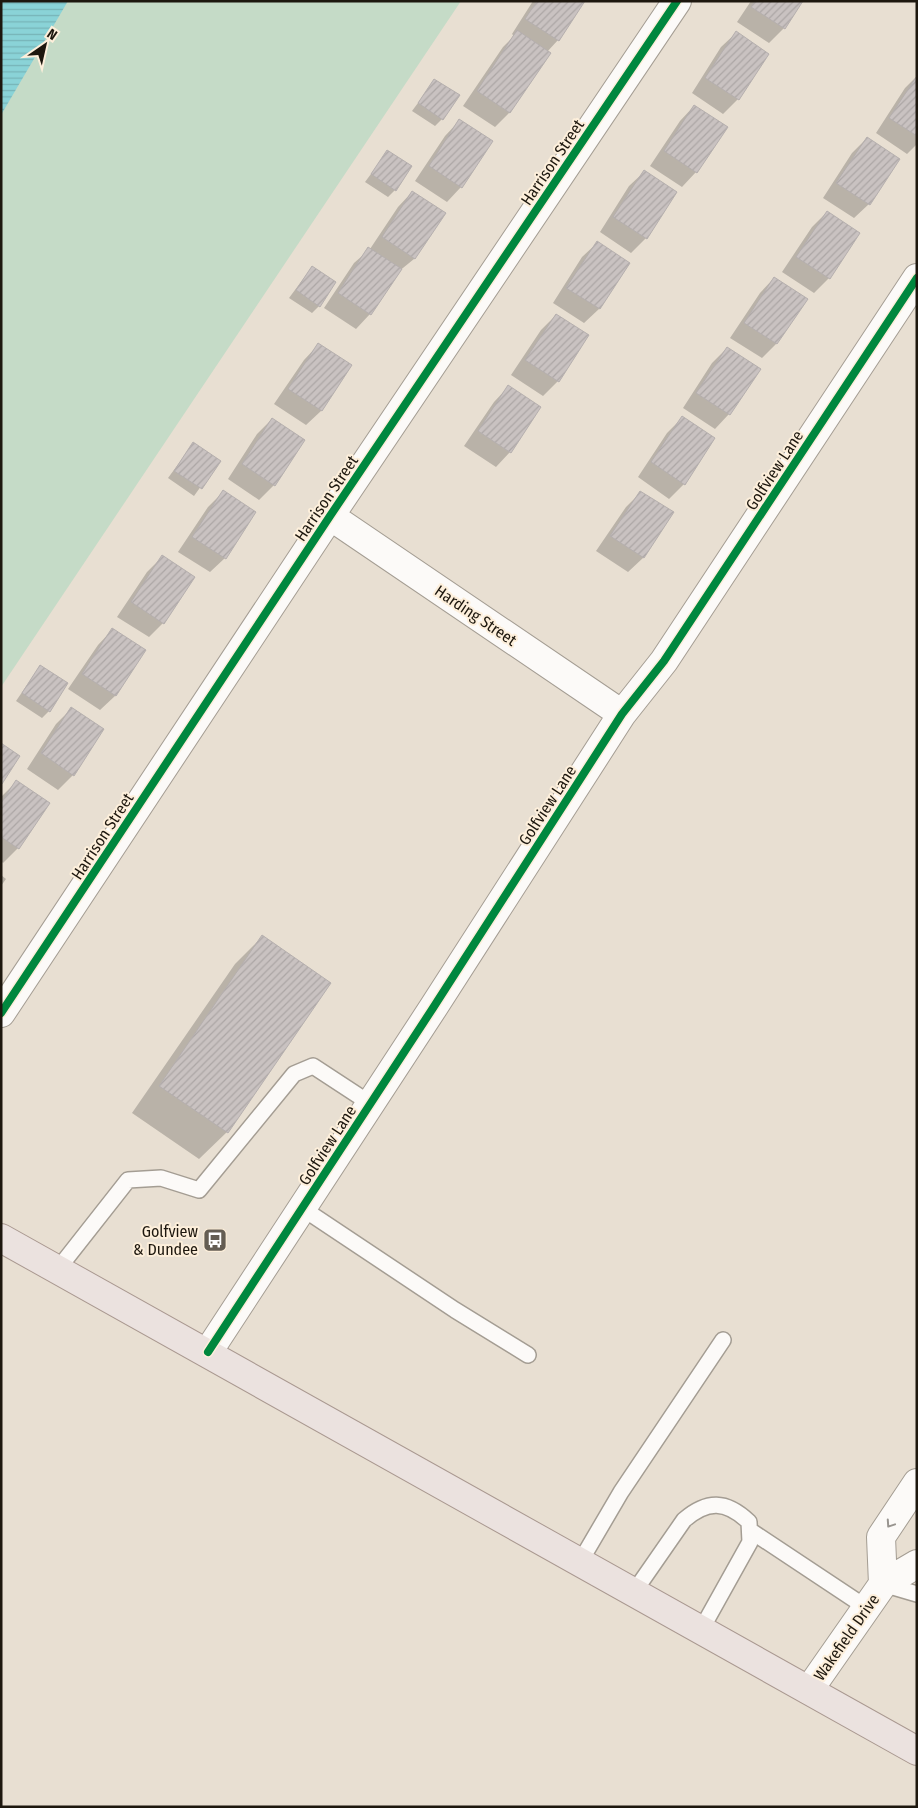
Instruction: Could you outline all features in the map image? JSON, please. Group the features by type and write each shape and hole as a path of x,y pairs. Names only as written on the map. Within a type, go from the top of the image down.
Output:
{"main road":[{"path":"1,1238 208,1352 917,1751"}],"street":[{"name":"Harrison Street","path":"1,1014 330,516 677,1"},
{"name":"Golfview Lane","path":"208,1352 622,714 672,650 917,278"},
{"name":"Harding Street","path":"330,516 622,714"},
{"name":"Wakefield Drive","path":"883,1584 881,1537 917,1483"},
{"name":"Wakefield Drive","path":"810,1690 883,1584 917,1564"}],"lane":[{"path":"58,1269 128,1180 161,1178 199,1190 294,1074 313,1066 370,1104"},
{"path":"302,1208 455,1310 528,1355"},
{"path":"580,1562 621,1492 723,1340"},
{"path":"634,1592 675,1531 695,1510 707,1505 728,1506 748,1522 750,1542 745,1554 726,1581 701,1630"},
{"path":"750,1531 866,1608"},
{"path":"883,1584 917,1594"}],"green space":[{"path":"1,1 461,1 1,687"}],"water":[{"path":"1,1 68,1 1,115"}],"building":[{"path":"537,1 585,1 559,41 525,19"},
{"path":"755,1 803,1 785,29 751,7"},
{"path":"517,30 551,53 510,113 477,91"},
{"path":"736,31 769,54 739,100 705,78"},
{"path":"917,76 917,136 889,118"},
{"path":"434,79 460,95 443,120 418,103"},
{"path":"694,105 728,127 697,173 664,151"},
{"path":"459,119 493,141 462,188 429,166"},
{"path":"867,137 900,159 870,205 836,183"},
{"path":"387,150 412,166 396,191 371,174"},
{"path":"644,170 677,192 647,239 613,217"},
{"path":"412,191 446,213 415,259 382,237"},
{"path":"827,211 860,233 830,279 796,257"},
{"path":"597,241 630,263 600,309 566,288"},
{"path":"368,247 402,269 371,315 338,293"},
{"path":"312,266 336,282 320,307 296,290"},
{"path":"774,277 808,299 777,344 744,323"},
{"path":"556,314 589,335 559,382 525,360"},
{"path":"318,343 352,365 322,411 288,389"},
{"path":"727,347 761,369 730,415 696,393"},
{"path":"508,385 541,407 511,453 478,431"},
{"path":"682,416 715,438 685,485 651,462"},
{"path":"272,418 305,440 275,486 242,464"},
{"path":"193,442 221,461 202,489 174,471"},
{"path":"223,490 256,512 226,559 192,537"},
{"path":"640,491 674,512 644,558 610,536"},
{"path":"162,555 195,577 164,624 131,602"},
{"path":"112,628 146,650 116,696 82,674"},
{"path":"40,665 68,683 50,712 22,693"},
{"path":"71,707 104,729 74,776 41,753"},
{"path":"1,743 20,756 2,784 1,784"},
{"path":"16,780 50,803 19,849 1,837 1,803"},
{"path":"262,935 331,983 228,1133 159,1086"}],"cycle path":[{"path":"1,1013 330,516 677,1"},
{"path":"208,1352 622,714 664,661 917,278"}],"place":[{"name":"Golfview & Dundee","path":"215,1240"}]}
